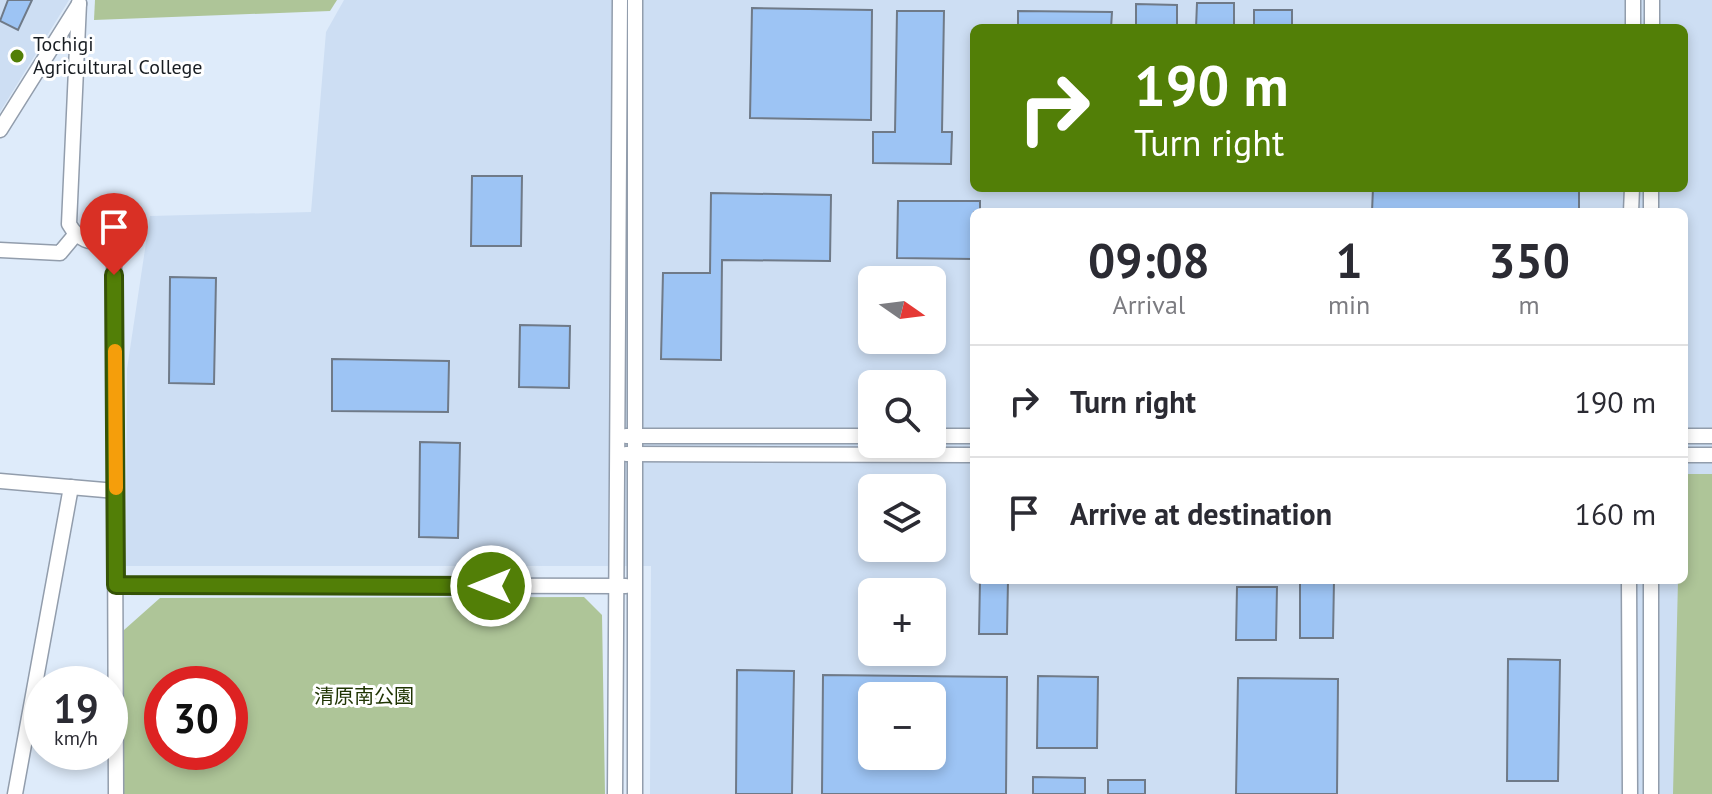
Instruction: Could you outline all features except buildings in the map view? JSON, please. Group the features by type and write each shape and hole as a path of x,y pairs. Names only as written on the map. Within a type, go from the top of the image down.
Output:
{"street":[{"path":"615,794 620,0"},
{"path":"635,0 635,794"},
{"path":"1633,0 1633,24"},
{"path":"1652,0 1652,24"},
{"path":"0,130 80,2"},
{"path":"80,2 69,224 75,235 84,241 114,244 116,794"},
{"path":"0,250 60,253 75,235"},
{"path":"617,436 858,436"},
{"path":"946,436 970,436"},
{"path":"1688,436 1712,436"},
{"path":"617,454 970,455"},
{"path":"1688,455 1712,455"},
{"path":"0,481 116,491"},
{"path":"15,794 71,487"},
{"path":"1629,584 1630,794"},
{"path":"1651,584 1651,794"},
{"path":"116,585 634,586"}],"shaded area":[{"name":"Tochigi Agricultural College","path":"0,0 69,0 0,112"},
{"path":"344,0 1712,0 1712,794 650,794 651,566 126,566 127,369 150,216 311,212 326,32"}],"green space":[{"path":"95,0 337,0 330,11 94,20"},
{"path":"1688,474 1712,474 1712,794 1673,794 1678,584 1688,584"},
{"name":"清原南公園","path":"584,597 602,615 605,794 124,794 124,770 128,770 128,666 124,666 124,630 160,598"}],"slow traffic":[{"path":"115,351 116,488"}],"place":[{"name":"Tochigi Agricultural College","path":"17,56"}],"route":[{"path":"114,275 116,585 491,586"}]}
